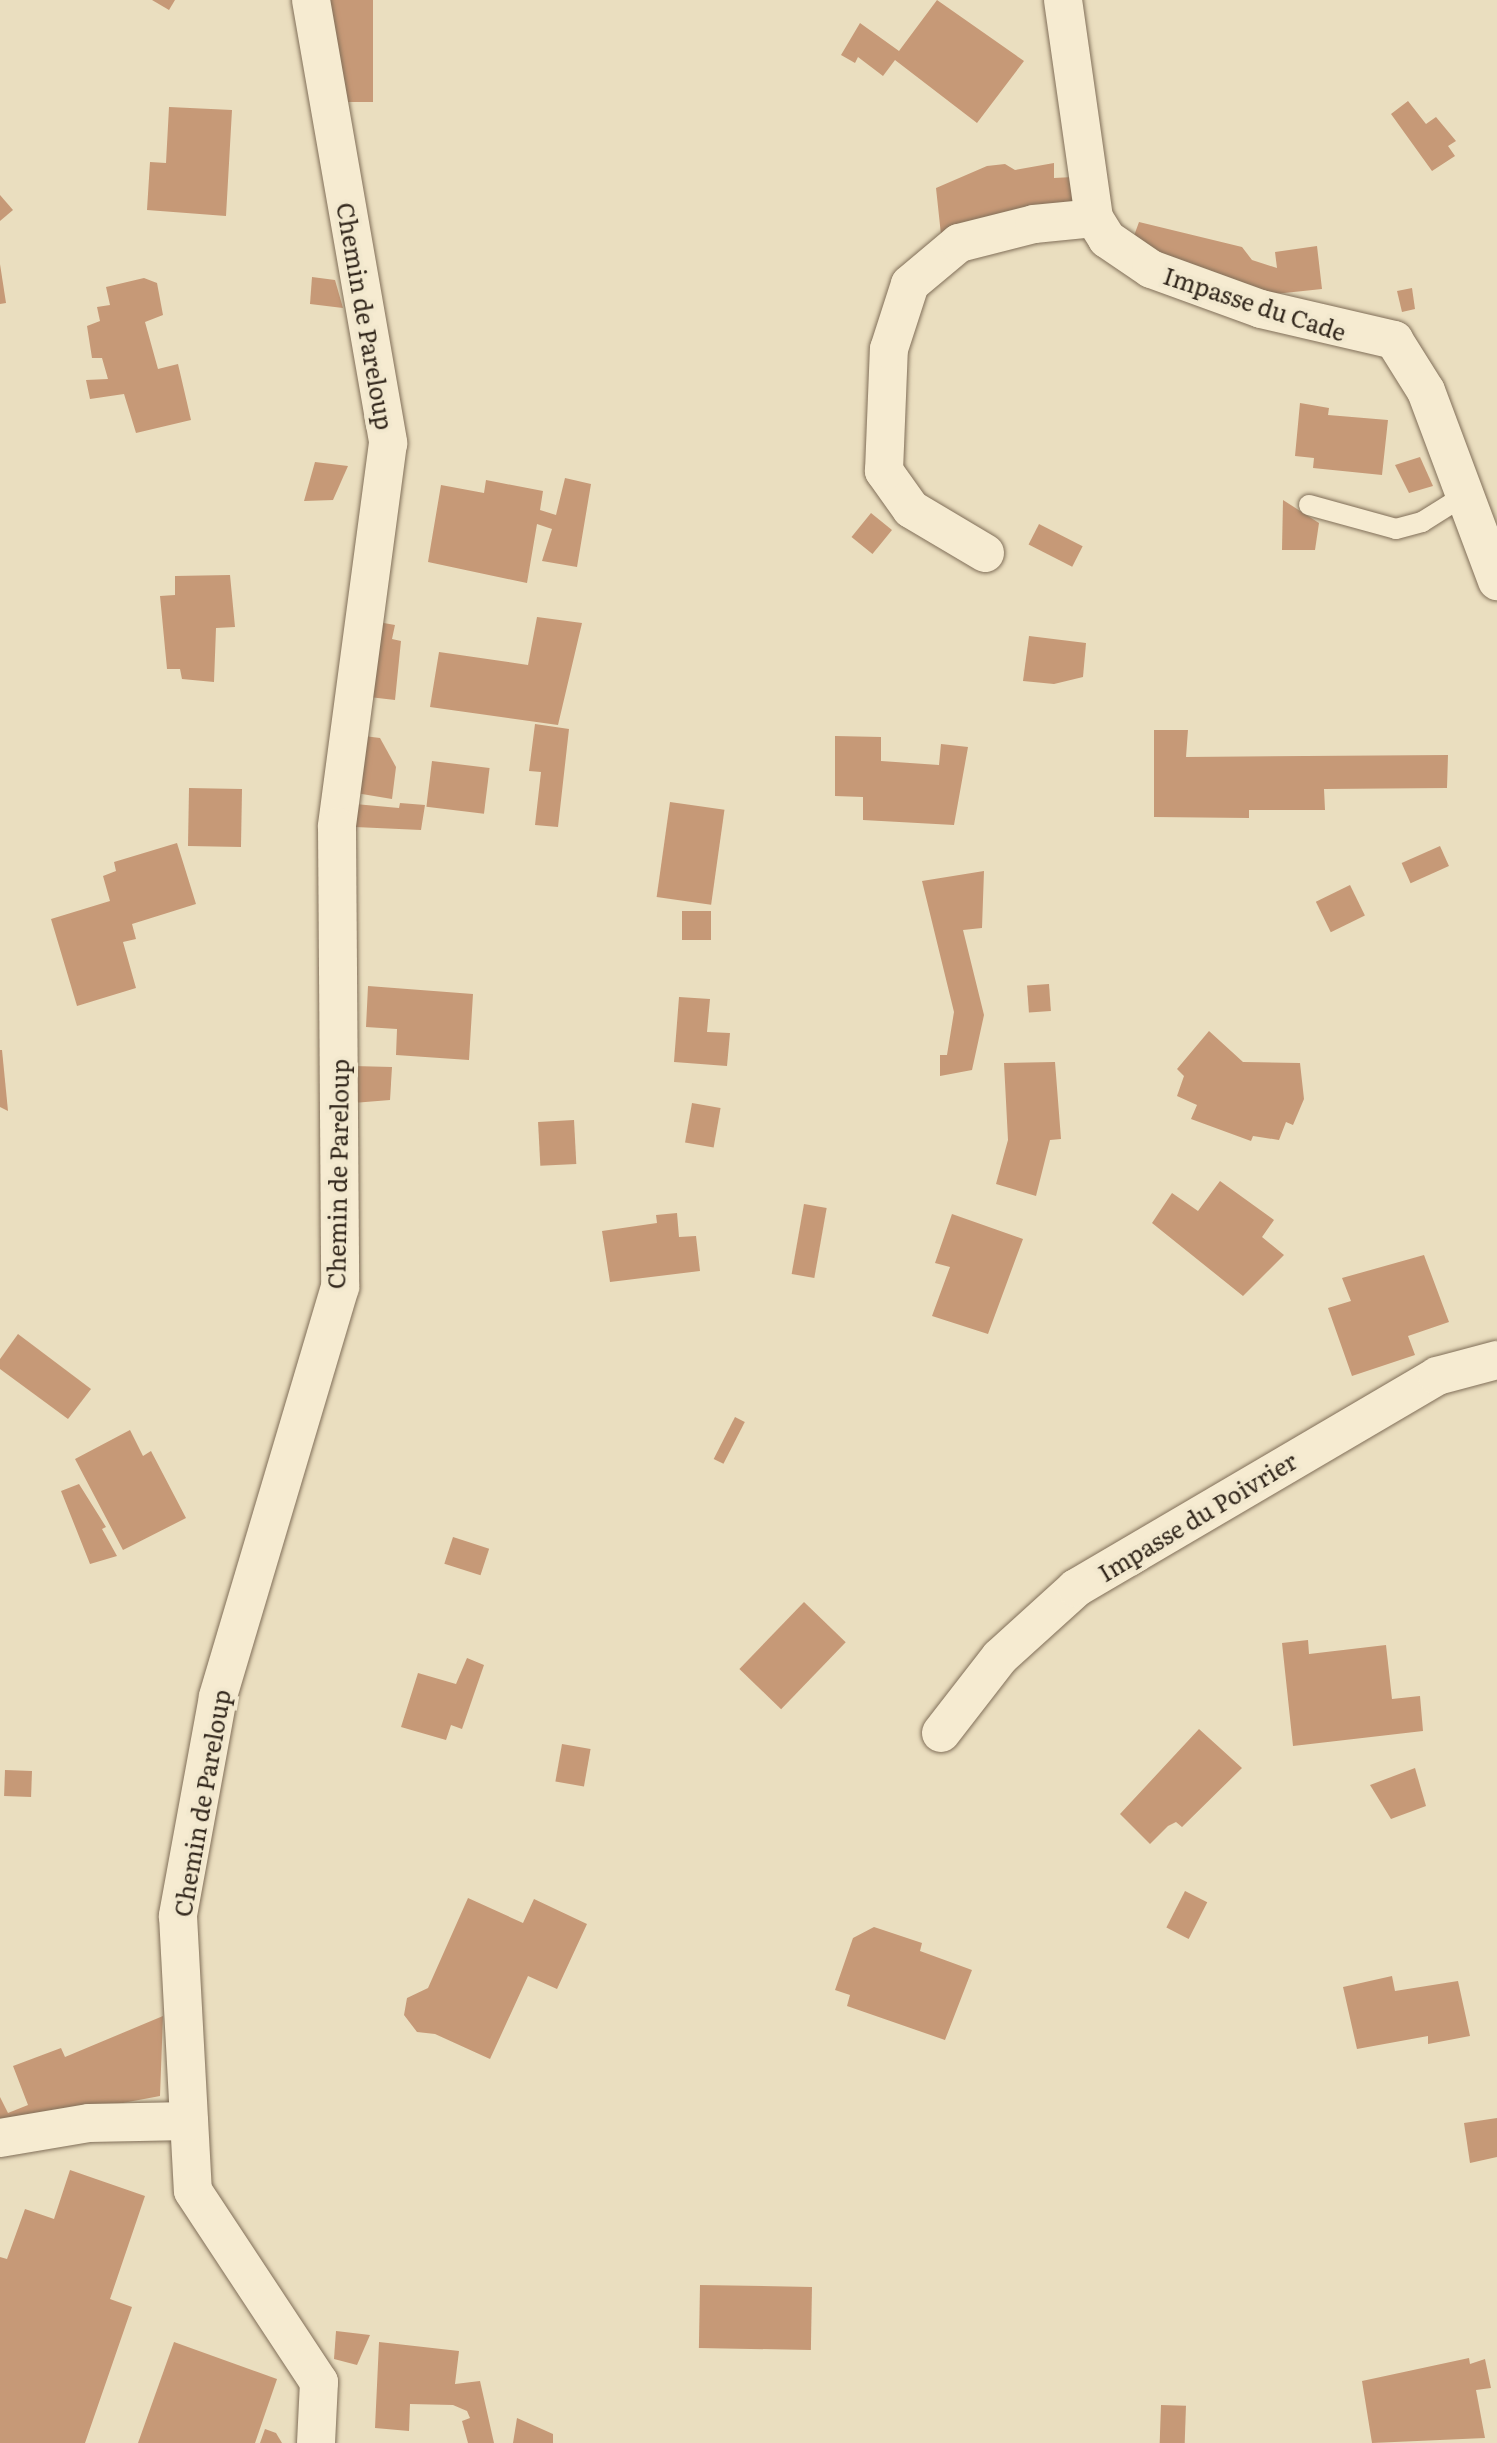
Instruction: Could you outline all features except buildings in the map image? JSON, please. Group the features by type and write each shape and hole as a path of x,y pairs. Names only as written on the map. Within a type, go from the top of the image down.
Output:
{"street":[{"name":"Chemin de Pareloup","path":"311,0 388,443 337,827 340,1287 218,1697 178,1916 193,2191 319,2382 316,2443"},
{"path":"985,553 911,509 884,471 889,349 910,284 959,243 1034,224 1094,218 1063,0"},
{"name":"Impasse du Cade","path":"1094,218 1107,239 1151,269 1261,309 1394,340 1426,391 1497,581"},
{"name":"Impasse du Poivrier","path":"941,1733 1000,1657 1076,1588 1437,1376 1497,1360"},
{"path":"0,2138 89,2123 189,2121"}],"lane":[{"path":"1309,505 1396,529 1422,522 1465,495"}]}
